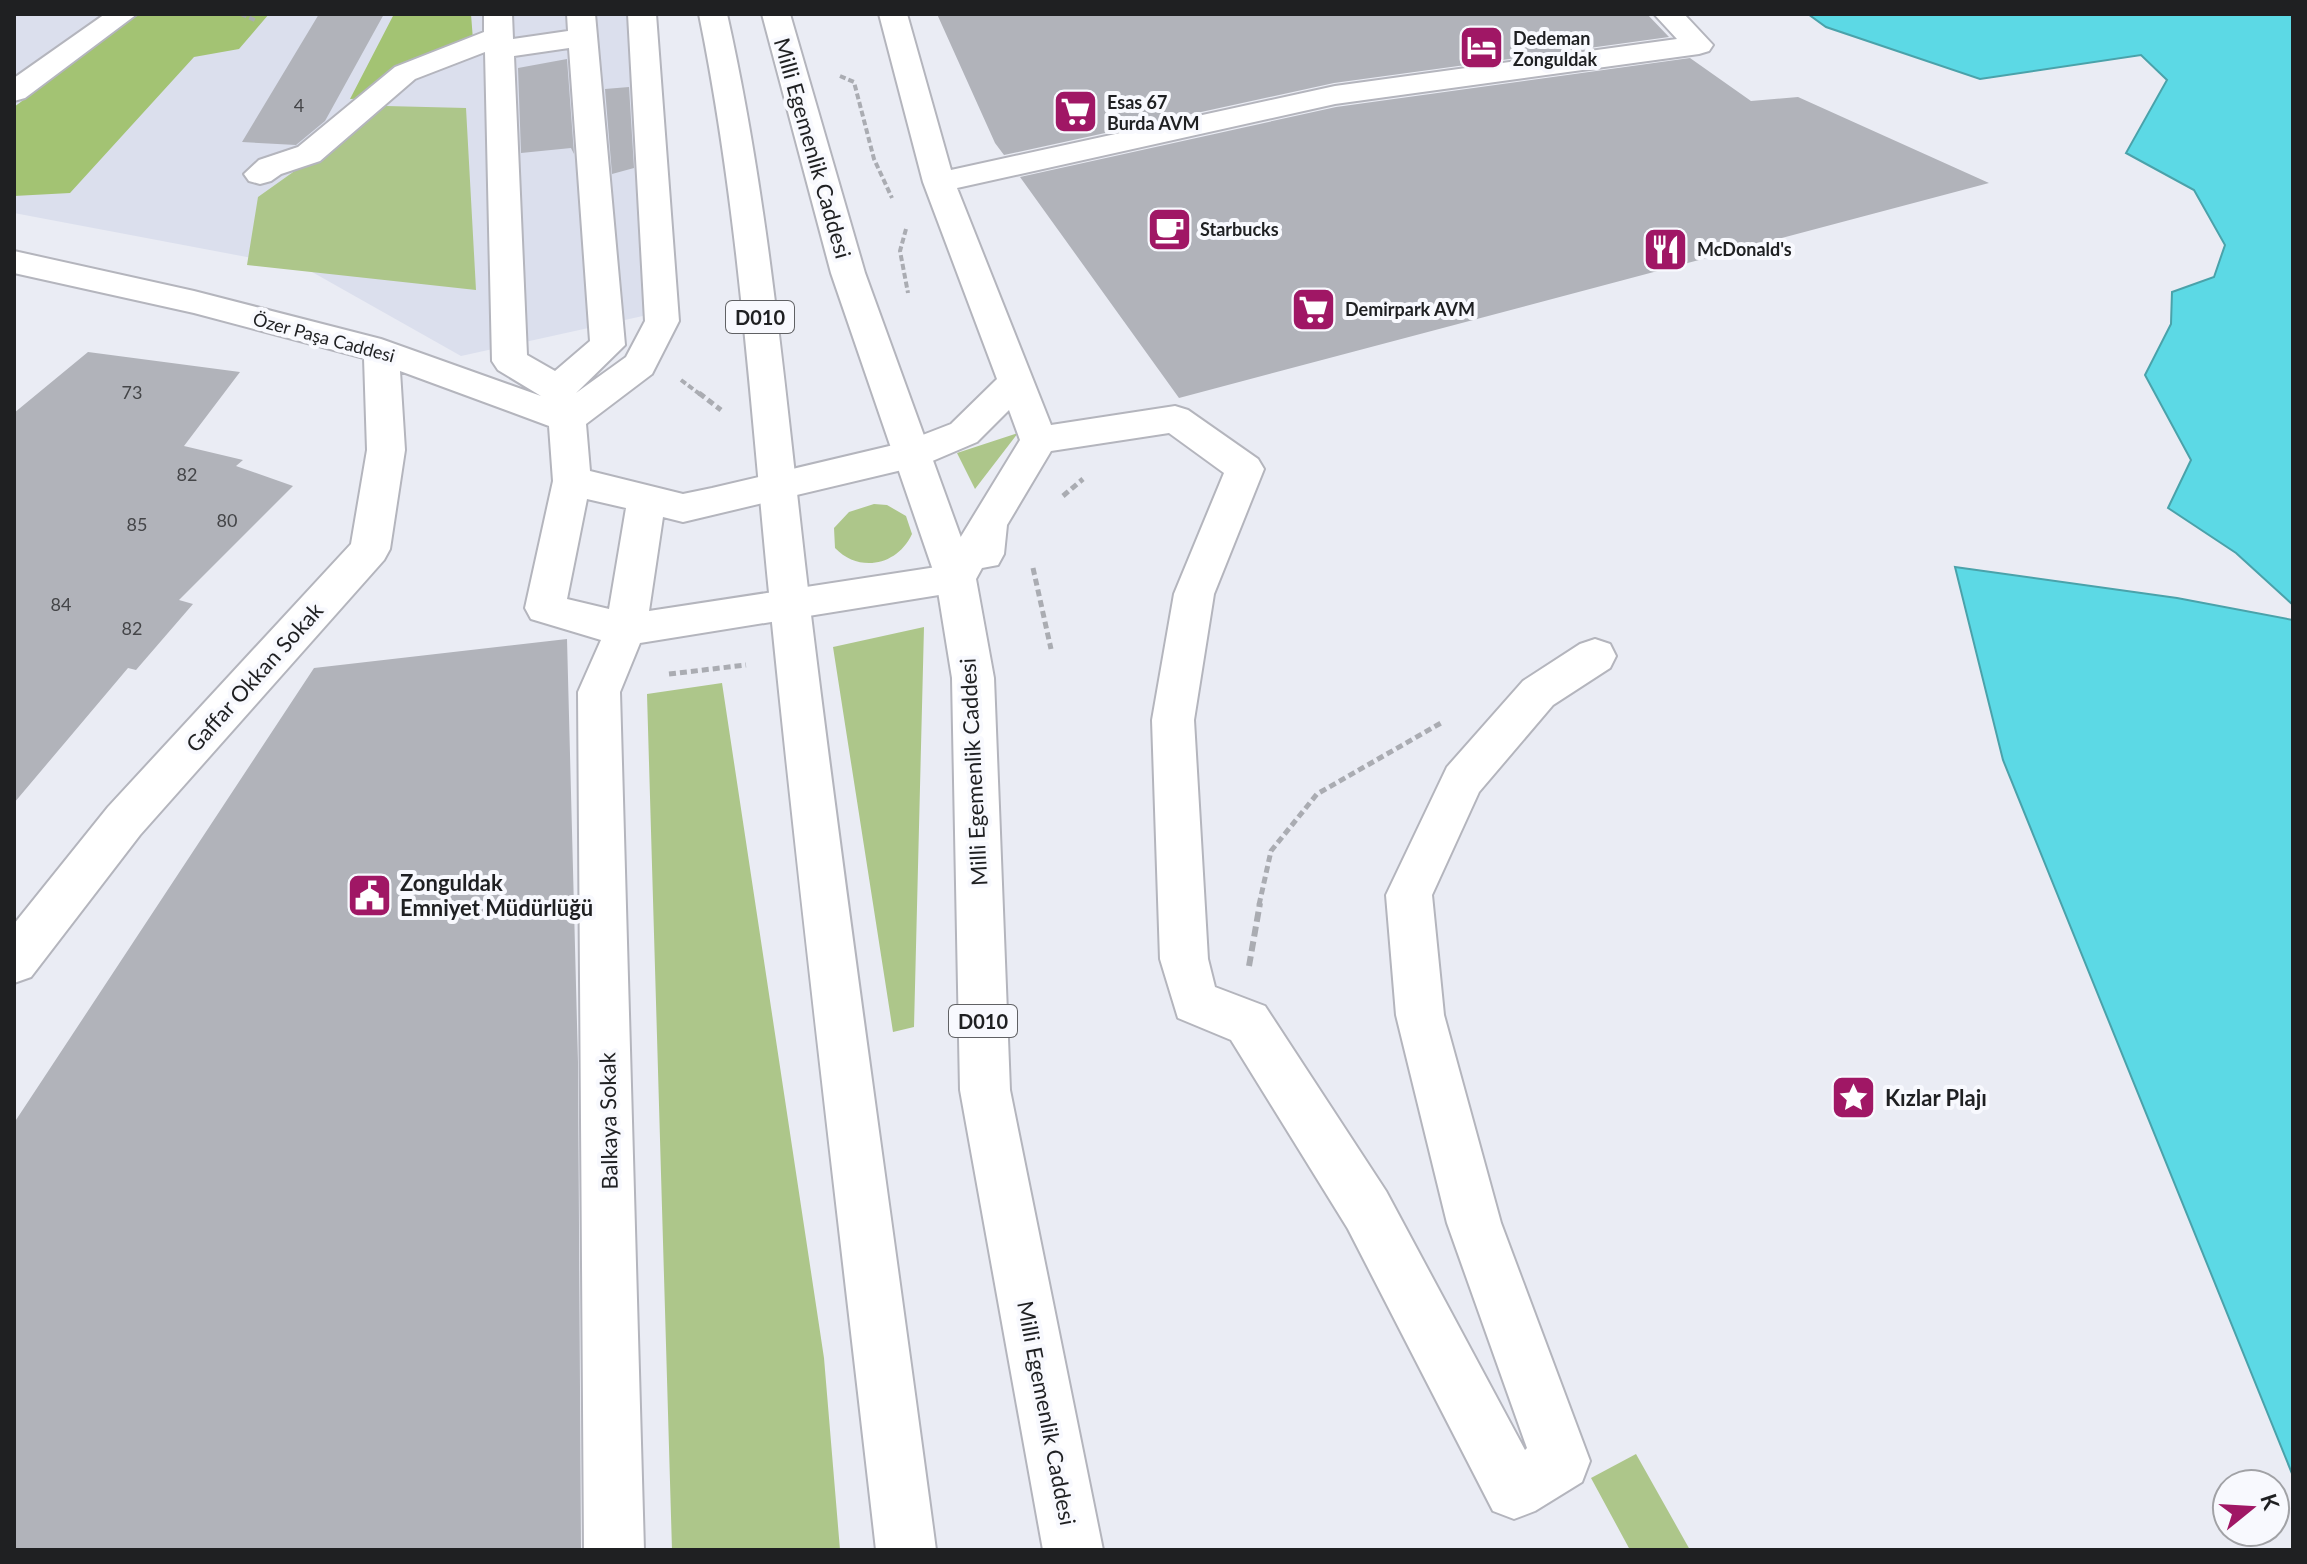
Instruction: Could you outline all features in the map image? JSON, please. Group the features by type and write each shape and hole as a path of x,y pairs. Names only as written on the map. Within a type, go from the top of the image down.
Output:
{"main road":[{"path":"14,92 123,14"},
{"path":"562,404 639,365 662,321 642,14"},
{"name":"D010","path":"713,14 731,88 790,605 906,1550"},
{"name":"Milli Egemenlik Caddesi","path":"776,14 848,273 956,579 973,678 985,1090 1073,1550"},
{"path":"893,14 939,182 1039,440"},
{"path":"939,182 1335,95 1699,45 1668,14"},
{"path":"260,174 270,167 309,154 405,73 499,33 582,25 608,345 562,404"},
{"path":"499,33 510,361 562,404 572,481 545,608 588,622 626,628 650,627 956,579 1039,440 1175,419 1245,469 1194,594 1173,720 1184,959 1195,1002 1248,1023 1367,1210 1514,1490 1561,1461 1474,1223 1420,1015 1409,895 1463,780 1538,693 1595,656"},
{"name":"Özer Paşa Caddesi","path":"14,262 194,302 381,351 562,404"},
{"name":"Gaffar Okkan Sokak","path":"14,961 124,821 370,549 386,450 381,351"},
{"path":"572,481 683,508 910,455 964,433 1017,381"},
{"path":"626,628 647,499"},
{"path":"973,678 979,583 988,524"},
{"name":"Balkaya Sokak","path":"614,1550 599,692 626,628"}],"path":[{"path":"241,14 257,21"},
{"path":"832,72 854,82 874,159 894,202"},
{"path":"900,216 906,231 900,251 908,295"},
{"path":"678,376 722,411"},
{"path":"662,675 755,664"},
{"path":"1248,1023 1249,953 1271,851 1317,794 1444,721"}],"shaded area":[{"path":"14,14 630,14 670,310 461,356 305,268 14,213"}],"green space":[{"path":"139,14 269,14 239,49 194,57 70,193 14,196 14,107"},
{"path":"394,14 471,14 473,40 372,98 350,99"},
{"path":"386,106 466,108 476,290 247,265 258,197"},
{"path":"1018,433 975,489 957,453"},
{"path":"874,504 887,505 906,516 912,534 897,553 887,559 866,563 855,561 835,548 834,528 849,512"},
{"path":"924,627 914,1027 893,1032 833,647"},
{"path":"722,683 824,1358 840,1550 672,1550 647,694"},
{"path":"1636,1454 1690,1550 1630,1550 1591,1478"}],"water":[{"path":"1808,14 2293,14 2293,605 2236,553 2168,508 2191,460 2145,375 2171,324 2172,292 2214,277 2225,245 2194,190 2126,153 2167,80 2141,55 1980,79 1826,27"},
{"path":"1955,567 2177,598 2293,620 2293,1476 2291,1468 2003,760"}],"building":[{"path":"319,14 384,14 325,121 296,145 242,142"},
{"name":"Esas 67 Burda AVM","path":"937,14 1647,14 1669,37 1334,83 1004,155 995,143"},
{"name":"Demirpark AVM","path":"1690,58 1751,101 1798,97 1989,183 1179,398 1020,177 1336,107"},
{"path":"567,59 574,154 571,148 521,153 518,68"},
{"path":"629,87 634,168 612,174 605,89"},
{"path":"88,352 240,372 184,446 243,460 236,466 293,486 179,600 193,604 136,670 128,668 14,803 14,413"},
{"name":"Zonguldak Emniyet Müdürlüğü","path":"567,639 578,1062 581,1550 14,1550 14,1123 314,668"}],"place":[{"name":"Dedeman Zonguldak","path":"1482,48"},
{"name":"Esas 67 Burda AVM","path":"1076,112"},
{"name":"Starbucks","path":"1169,229"},
{"name":"McDonald's","path":"1666,249"},
{"name":"Demirpark AVM","path":"1314,309"},
{"name":"Zonguldak Emniyet Müdürlüğü","path":"369,895"},
{"name":"Kızlar Plajı","path":"1854,1097"}]}
